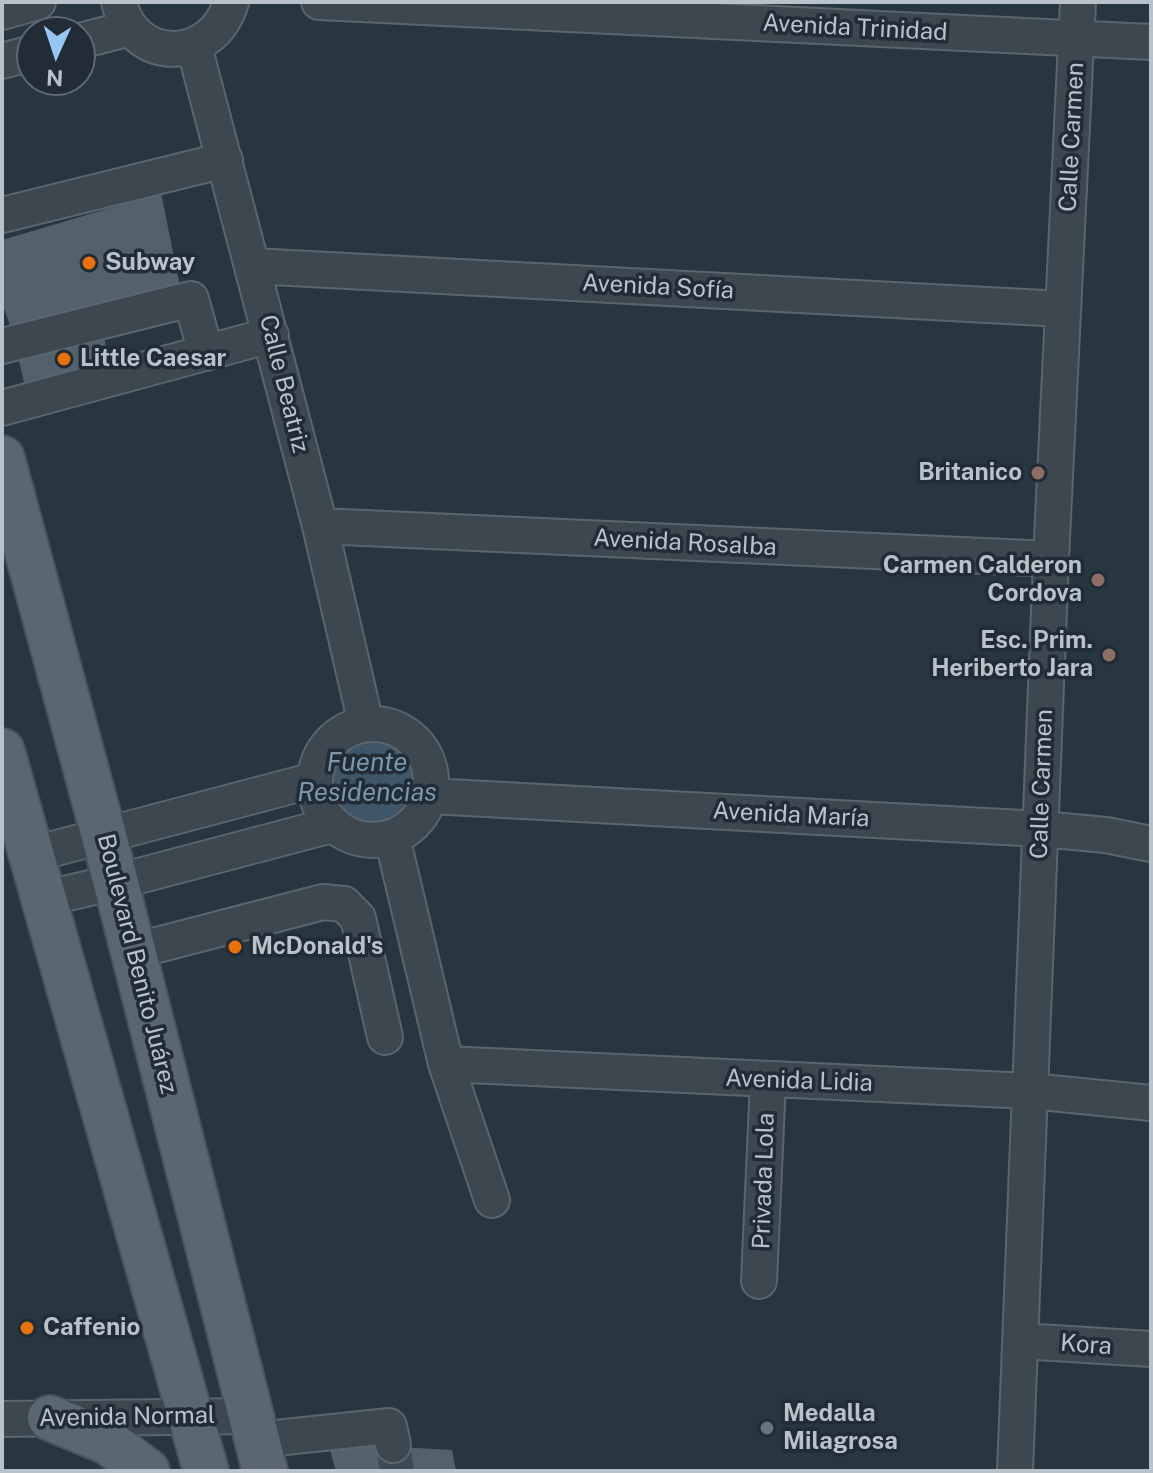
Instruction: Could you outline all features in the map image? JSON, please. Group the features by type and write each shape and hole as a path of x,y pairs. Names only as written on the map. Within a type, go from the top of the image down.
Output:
{"main road":[{"name":"Boulevard Benito Juárez","path":"2,458 134,951 258,1442"},
{"path":"2,751 206,1471"},
{"path":"50,1418 108,1442 147,1471"}],"street":[{"path":"2,12 38,2"},
{"path":"96,32 124,15 143,40 159,47 177,49 194,46 213,35 226,18 231,2"},
{"name":"Avenida Trinidad","path":"319,2 1151,42"},
{"name":"Calle Carmen","path":"1015,1471 1051,559 1078,2"},
{"name":"Calle Beatriz","path":"194,46 320,526 366,724"},
{"path":"2,215 225,160"},
{"name":"Avenida Sofía","path":"253,266 1063,309"},
{"path":"2,346 191,299 206,353"},
{"path":"2,408 271,335"},
{"name":"Avenida Rosalba","path":"320,526 1051,559"},
{"path":"366,724 388,726 408,736 423,752 431,774 430,796 422,814 409,828 377,841 346,834 332,825 322,812 314,780 318,760 330,743 346,730 366,724"},
{"path":"30,855 314,780"},
{"name":"Avenida María","path":"430,796 1041,829 1106,835 1151,844"},
{"path":"42,899 332,825"},
{"path":"392,837 446,1064 492,1200"},
{"path":"134,951 323,902 344,904 358,918 385,1037"},
{"name":"Avenida Lidia","path":"446,1064 1031,1091 1151,1103"},
{"name":"Privada Lola","path":"759,1281 768,1081"},
{"name":"Kora","path":"1021,1341 1151,1349"},
{"name":"Avenida Normal","path":"2,1419 190,1416 258,1442 389,1426 393,1445"}],"water":[{"name":"Fuente Residencias","path":"379,729 405,743 418,790 411,806 370,828 360,829 343,823 331,814 320,782 319,763 327,747 345,733"}],"building":[{"name":"Subway","path":"161,193 180,286 12,332 2,302 2,240"},
{"name":"Little Caesar","path":"102,330 111,367 25,387 17,352"},
{"path":"328,1443 452,1450 456,1471 336,1471"}],"tunnel":[{"path":"393,1445 397,1471"}],"place":[{"name":"Subway","path":"89,263"},
{"name":"Little Caesar","path":"64,359"},
{"name":"Britanico","path":"1038,473"},
{"name":"Carmen Calderon Cordova","path":"1098,580"},
{"name":"Esc. Prim. Heriberto Jara","path":"1109,655"},
{"name":"McDonald's","path":"235,947"},
{"name":"Caffenio","path":"27,1328"},
{"name":"Medalla Milagrosa","path":"767,1428"}]}
